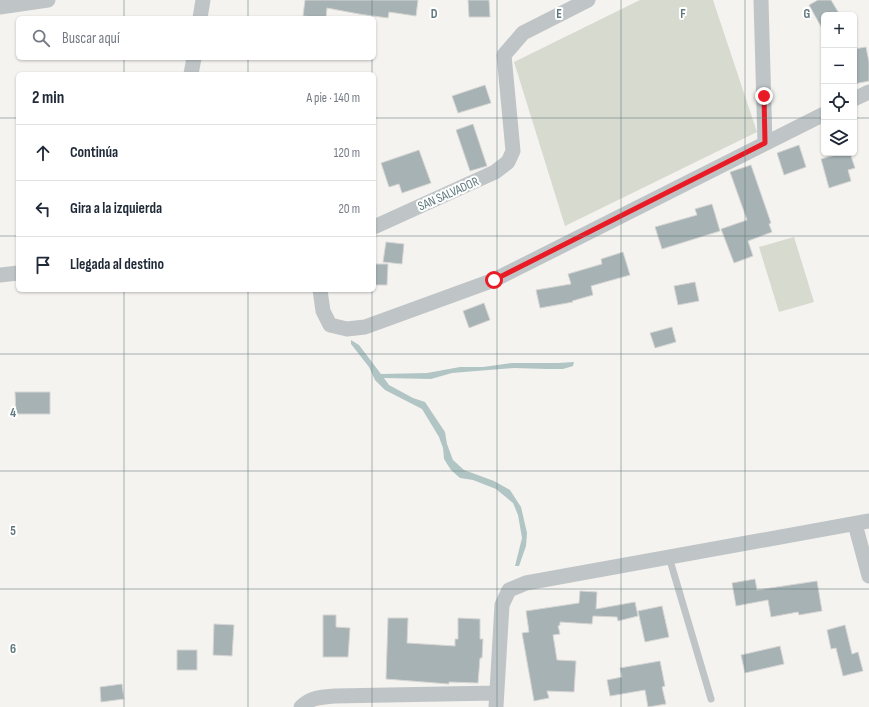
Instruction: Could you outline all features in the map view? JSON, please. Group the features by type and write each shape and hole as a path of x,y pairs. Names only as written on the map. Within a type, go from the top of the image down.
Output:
{"street":[{"path":"0,7 48,0"},
{"path":"200,16 203,0"},
{"name":"SAN SALVADOR","path":"376,226 495,172 508,162 513,151 504,55 523,33 588,0"},
{"path":"761,0 765,143"},
{"path":"192,72 194,60"},
{"path":"857,98 869,92"},
{"path":"320,292 323,311 330,324 347,329 364,327 494,280 821,115"},
{"path":"0,275 16,274"},
{"path":"301,707 306,701 318,697 335,696 496,700 502,605 509,590 526,583 862,523 869,576"}],"lane":[{"path":"669,557 711,699"}],"shaded area":[{"path":"640,0 713,0 757,132 565,226 514,62"},
{"path":"794,237 814,302 779,312 759,247"},
{"path":"351,340 359,345 381,374 427,373 460,367 483,367 512,363 574,362 573,366 563,369 514,368 452,373 431,379 384,378 389,385 413,398 425,402 445,432 447,444 453,460 464,470 494,481 510,490 521,507 527,533 526,546 519,566 515,566 522,538 518,515 513,503 496,489 473,480 460,478 451,470 444,459 443,448 439,437 422,409 385,390 375,380 369,367 351,344"}],"building":[{"path":"305,0 418,0 416,16 389,12 388,18 327,8 326,16 303,16"},
{"path":"468,0 489,0 490,17 469,17"},
{"path":"818,0 831,0 838,12 821,12 821,27 809,5"},
{"path":"866,47 869,62 869,81 857,83 857,48"},
{"path":"485,85 491,103 458,113 452,96"},
{"path":"473,124 487,166 470,171 456,130"},
{"path":"799,145 806,167 784,175 777,153"},
{"path":"419,150 431,183 402,193 399,184 389,187 381,163"},
{"path":"832,156 851,156 855,168 848,170 851,181 829,188 821,159"},
{"path":"751,165 771,223 769,224 772,232 748,241 753,256 734,263 721,229 747,220 730,172"},
{"path":"712,204 720,231 662,249 655,227 697,215 695,209"},
{"path":"386,242 404,244 402,264 383,262"},
{"path":"623,252 630,275 591,286 593,295 572,301 573,302 540,308 536,290 571,284 568,274 602,264 601,259"},
{"path":"376,264 388,264 387,285 376,285"},
{"path":"695,282 699,301 678,305 674,286"},
{"path":"484,303 490,320 469,328 463,311"},
{"path":"672,327 676,342 655,348 650,333"},
{"path":"15,392 50,392 50,414 16,414"},
{"path":"755,579 757,590 817,581 822,611 799,615 798,612 771,617 768,600 736,606 732,583"},
{"path":"580,591 597,592 596,609 635,602 638,616 618,621 617,617 593,616 592,624 560,622 560,625 558,626 560,634 553,635 557,660 576,661 574,692 547,691 549,698 534,701 522,633 529,632 526,611 579,603"},
{"path":"662,606 669,637 645,642 638,611"},
{"path":"323,615 336,615 336,627 350,628 348,657 323,657"},
{"path":"388,618 408,618 407,643 455,646 455,639 458,639 458,618 480,619 480,639 483,639 478,683 449,682 449,684 386,679"},
{"path":"214,624 234,625 232,656 213,655"},
{"path":"845,625 852,654 858,652 863,671 843,676 836,648 831,649 827,630"},
{"path":"780,646 784,664 745,673 741,655"},
{"path":"177,650 197,650 197,670 177,670"},
{"path":"660,661 665,686 662,687 666,704 648,707 645,690 610,696 607,680 622,677 620,668"},
{"path":"122,684 124,699 101,702 100,687"}],"route":[{"path":"494,280 765,143 764,96"}]}
